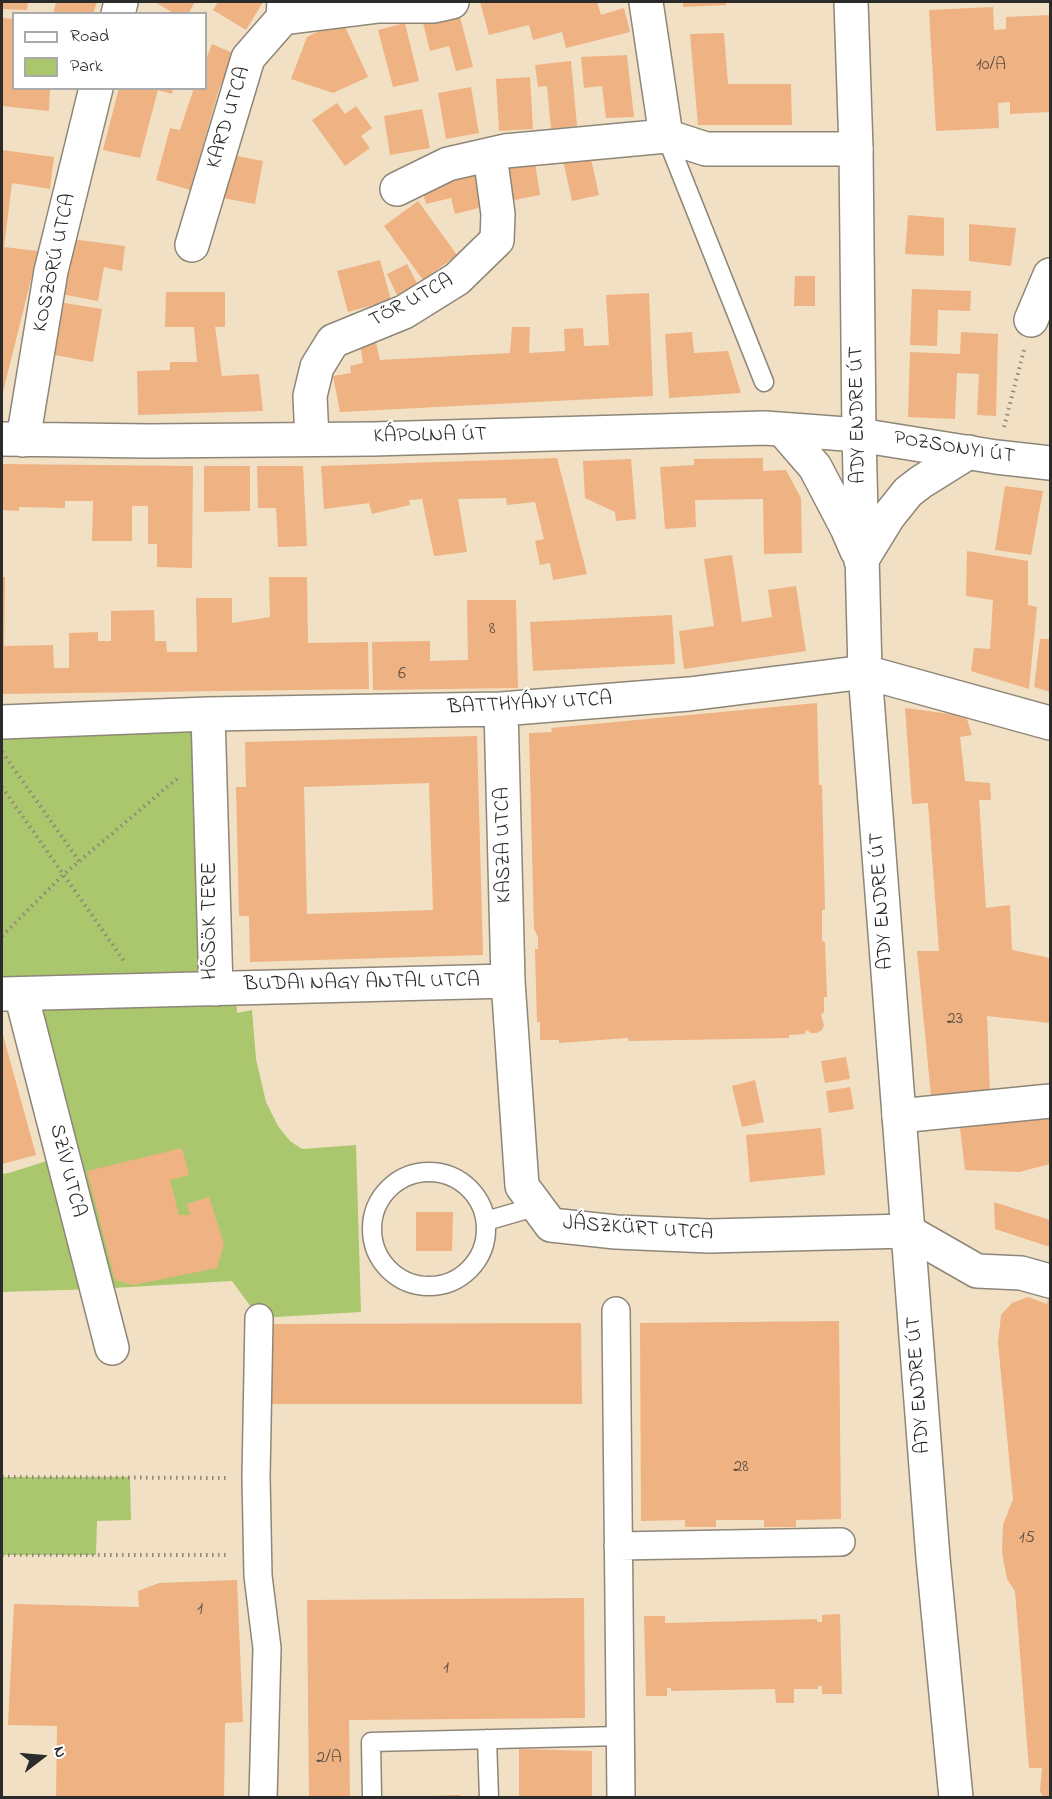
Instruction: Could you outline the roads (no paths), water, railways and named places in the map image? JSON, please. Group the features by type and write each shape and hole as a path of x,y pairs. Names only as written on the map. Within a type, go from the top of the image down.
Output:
{"street":[{"path":"283,10 434,6 452,2"},
{"path":"646,2 666,136"},
{"name":"ADY ENDRE ÚT","path":"851,2 856,149 861,561 865,672 933,1558 956,1797"},
{"name":"KARD UTCA","path":"192,245 248,58 283,10"},
{"name":"KOSZORÚ UTCA","path":"12,440 96,90"},
{"path":"397,189 448,164 505,151 666,136 706,149 856,149"},
{"name":"TŐR UTCA","path":"312,439 310,396 316,367 333,341 404,312 457,279 497,240 498,214 490,154"},
{"path":"1031,321 1050,275"},
{"name":"KÁPOLNA ÚT","path":"12,440 312,439 765,428 859,435"},
{"path":"783,430 815,467 847,528 861,561"},
{"name":"POZSONYI ÚT","path":"859,435 1050,463"},
{"path":"861,561 888,517 908,492 921,482 983,454"},
{"name":"BATTHYÁNY UTCA","path":"2,722 208,714 501,710 689,694 865,672 1050,723"},
{"name":"KASZA UTCA","path":"501,710 508,981"},
{"name":"HŐSÖK TERE","path":"11,994 216,989 208,714"},
{"name":"BUDAI NAGY ANTAL UTCA","path":"216,989 508,981"},
{"name":"JÁSZKÜRT UTCA","path":"508,981 522,1185 545,1215 616,1232 709,1236 908,1231"},
{"name":"SZÍV UTCA","path":"11,994 112,1348"},
{"path":"899,1116 1050,1101"},
{"path":"908,1231 977,1271 1021,1273 1050,1281"},
{"path":"616,1311 621,1797"},
{"path":"259,1318 256,1477 258,1576 267,1648 263,1797"},
{"path":"618,1546 841,1542"}],"lane":[{"path":"666,136 764,382"},
{"path":"432,1171 451,1176 468,1187 480,1203 486,1221 485,1242 478,1258 467,1272 451,1281 434,1286 417,1284 400,1278 386,1266 376,1251 372,1234 373,1216 381,1197 394,1183 412,1174 432,1171"},
{"path":"486,1221 545,1215"},
{"path":"372,1797 371,1742 620,1736"},
{"path":"487,1739 489,1797"}]}
